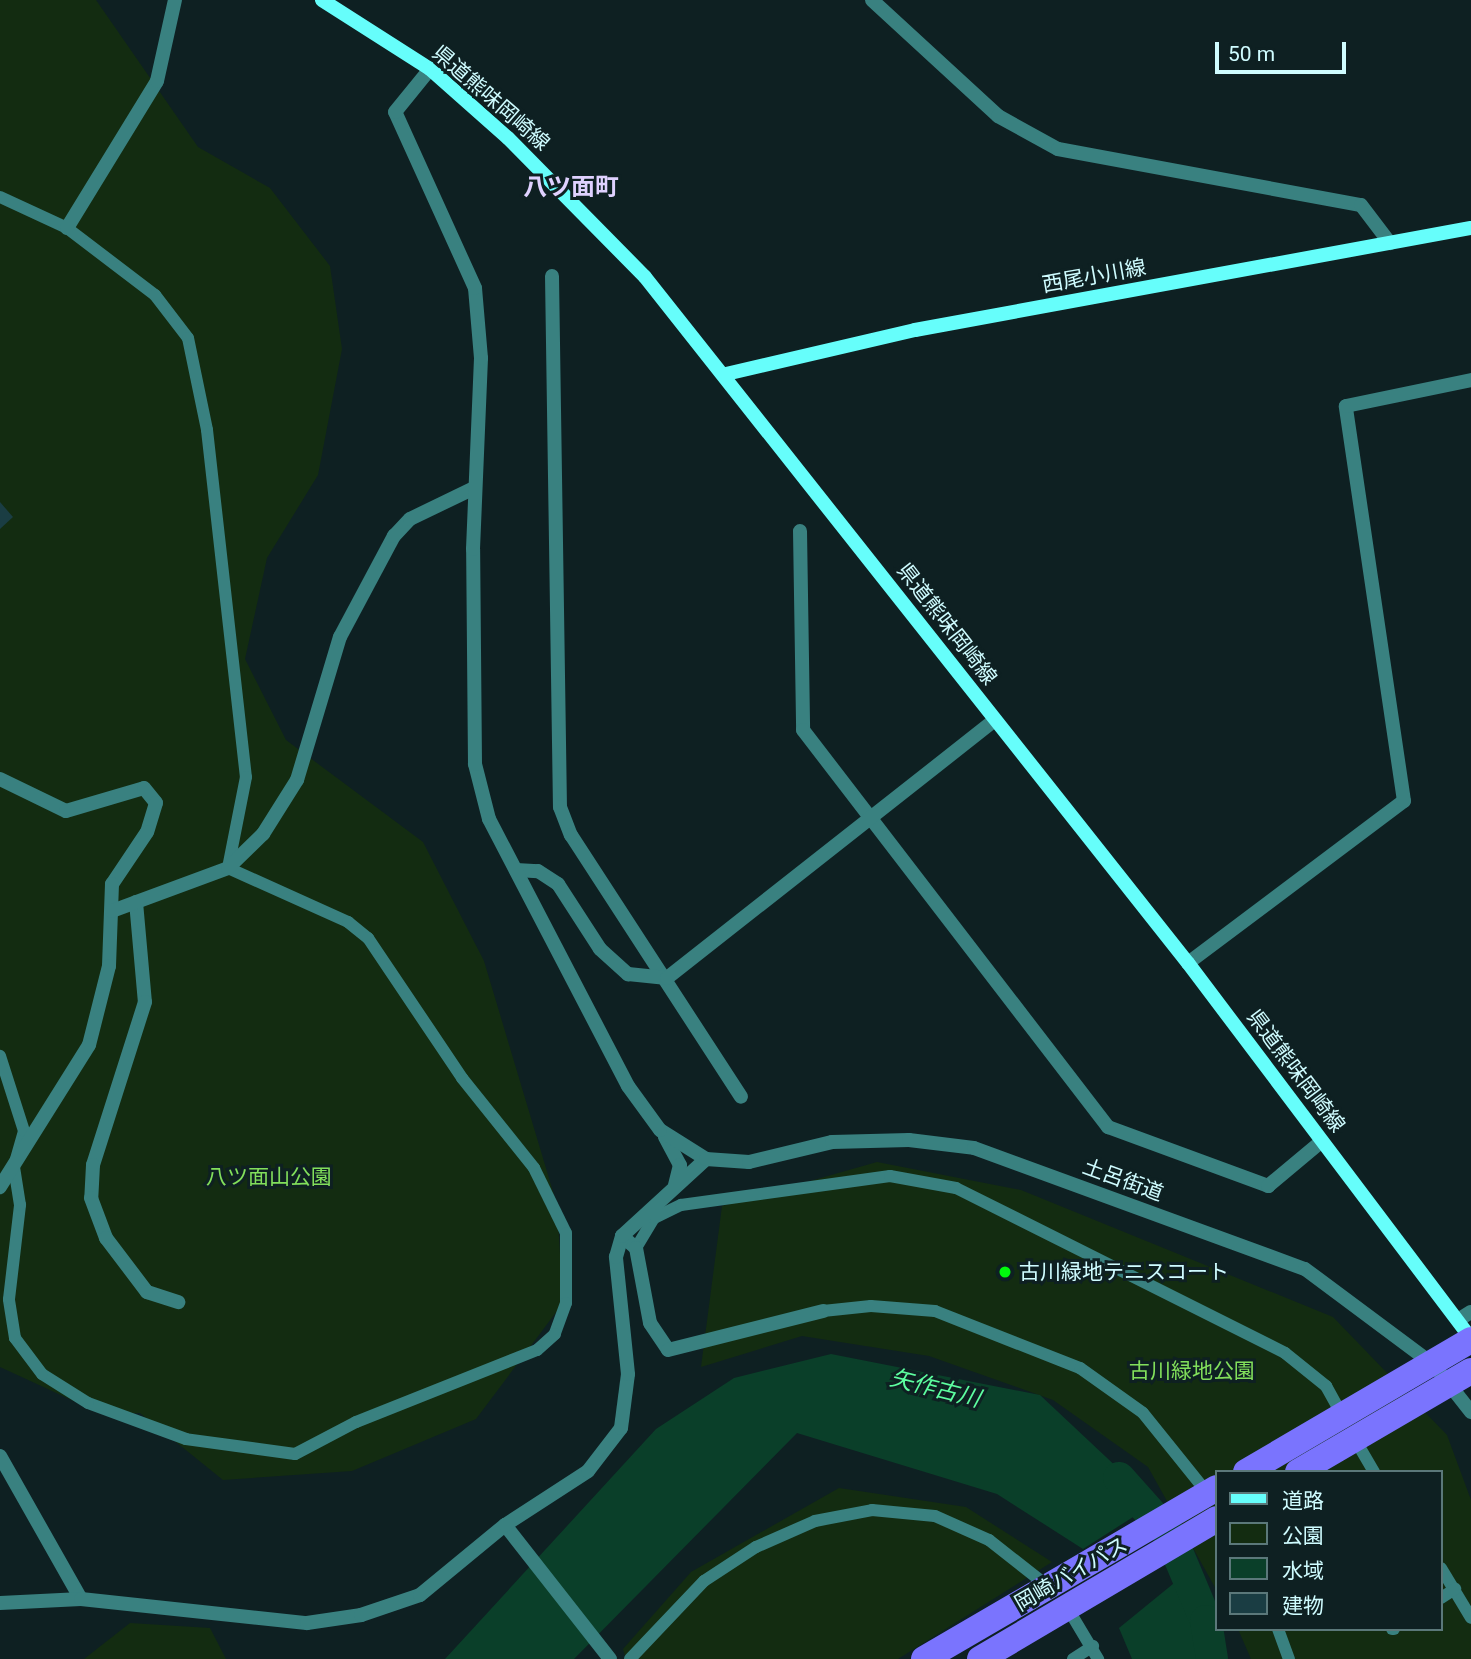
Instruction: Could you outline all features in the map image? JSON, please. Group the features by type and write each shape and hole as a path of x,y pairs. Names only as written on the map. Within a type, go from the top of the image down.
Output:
{"highway":[{"path":"1249,1470 1467,1333"},
{"path":"1301,1470 1471,1371"},
{"name":"岡崎バイパス","path":"924,1659 1216,1489"},
{"name":"岡崎バイパス","path":"980,1659 1216,1520"},
{"path":"1001,1659 1032,1639 1038,1625"}],"main road":[{"name":"県道熊味岡崎線","path":"322,0 430,69 578,206 726,374 1188,963 1467,1333"},
{"name":"西尾小川線","path":"726,374 915,330 1471,228"}],"street":[{"path":"67,228 158,81 175,0"},
{"path":"335,0 347,15"},
{"path":"872,0 998,116 1058,149 1361,205 1390,243"},
{"path":"430,69 395,112 475,288 481,358 474,488 475,764 489,819 628,1086 677,1152 675,1185"},
{"path":"0,197 67,228 155,295 188,338 207,430 246,778 228,868"},
{"path":"552,276 560,807 571,835 667,978 741,1097"},
{"path":"1188,963 1404,801 1346,406 1471,380"},
{"path":"112,911 228,868 263,834 297,780 340,637 394,536 410,519 474,488"},
{"path":"800,531 803,730 875,820 1108,1127 1268,1186 1322,1141"},
{"path":"516,870 538,871 558,884 600,949 628,974 667,978 875,820 995,720"},
{"path":"0,779 66,811 144,788 154,796 147,832 112,884 105,989 89,1045 0,1187"},
{"path":"0,1056 24,1131 14,1166 20,1205 9,1299 23,1355 88,1404 186,1439 295,1454 356,1422 537,1350 555,1334 566,1303 566,1233 534,1168 462,1078 368,938 348,922 228,868"},
{"path":"136,902 145,1002 93,1165 91,1198 107,1238 147,1292 178,1302"},
{"path":"0,1603 81,1599 307,1623 361,1615 420,1595 505,1525 588,1471 621,1428 628,1374 616,1257 622,1236 706,1158 660,1130"},
{"name":"土呂街道","path":"706,1158 749,1161 832,1142 909,1139 974,1148 1305,1269 1434,1365 1471,1412"},
{"path":"636,1248 654,1218 694,1203 890,1176 956,1188 1285,1353 1326,1386 1373,1470"},
{"path":"622,1236 636,1248 650,1323 668,1350 823,1311 935,1311 1080,1367 1143,1413 1181,1453 1216,1506"},
{"path":"1467,1333 1471,1312"},
{"path":"0,1456 81,1599"},
{"path":"630,1659 704,1581 757,1547 815,1521 872,1510 935,1516 989,1540 1056,1595 1093,1646 1098,1659"},
{"path":"505,1525 606,1655"},
{"path":"1443,1571 1471,1618"},
{"path":"1443,1597 1455,1589"},
{"path":"1279,1631 1289,1659"},
{"path":"1073,1659 1093,1646"}],"green space":[{"name":"八ツ面山公園","path":"0,0 96,0 198,147 270,188 330,266 342,349 318,475 267,558 245,659 286,740 423,842 484,961 557,1205 563,1303 476,1419 352,1471 223,1480 140,1413 102,1414 0,1367"},
{"name":"古川緑地公園","path":"877,1162 1021,1190 1333,1317 1447,1435 1471,1500 1471,1659 1251,1659 1239,1631 1443,1631 1443,1470 1216,1470 1216,1589 1148,1467 1053,1400 929,1356 802,1336 701,1367 722,1206"},
{"path":"839,1488 966,1507 1052,1562 898,1659 626,1659 623,1649 691,1572"},
{"path":"130,1623 210,1628 226,1659 84,1659"}],"water":[{"path":"831,1354 1040,1395 1155,1503 1083,1549 997,1494 797,1433 574,1659 445,1659 656,1429 734,1378"},
{"path":"1195,1566 1223,1659 1132,1659 1119,1628"}],"building":[{"path":"0,502 13,517 0,529"}],"waterway":[{"name":"矢作古川","path":"1119,1478 1170,1535 1206,1621 1212,1659"}],"place":[{"name":"古川緑地テニスコート","path":"1005,1272"}],"district":[{"name":"八ツ面町","path":"571,188"}]}
